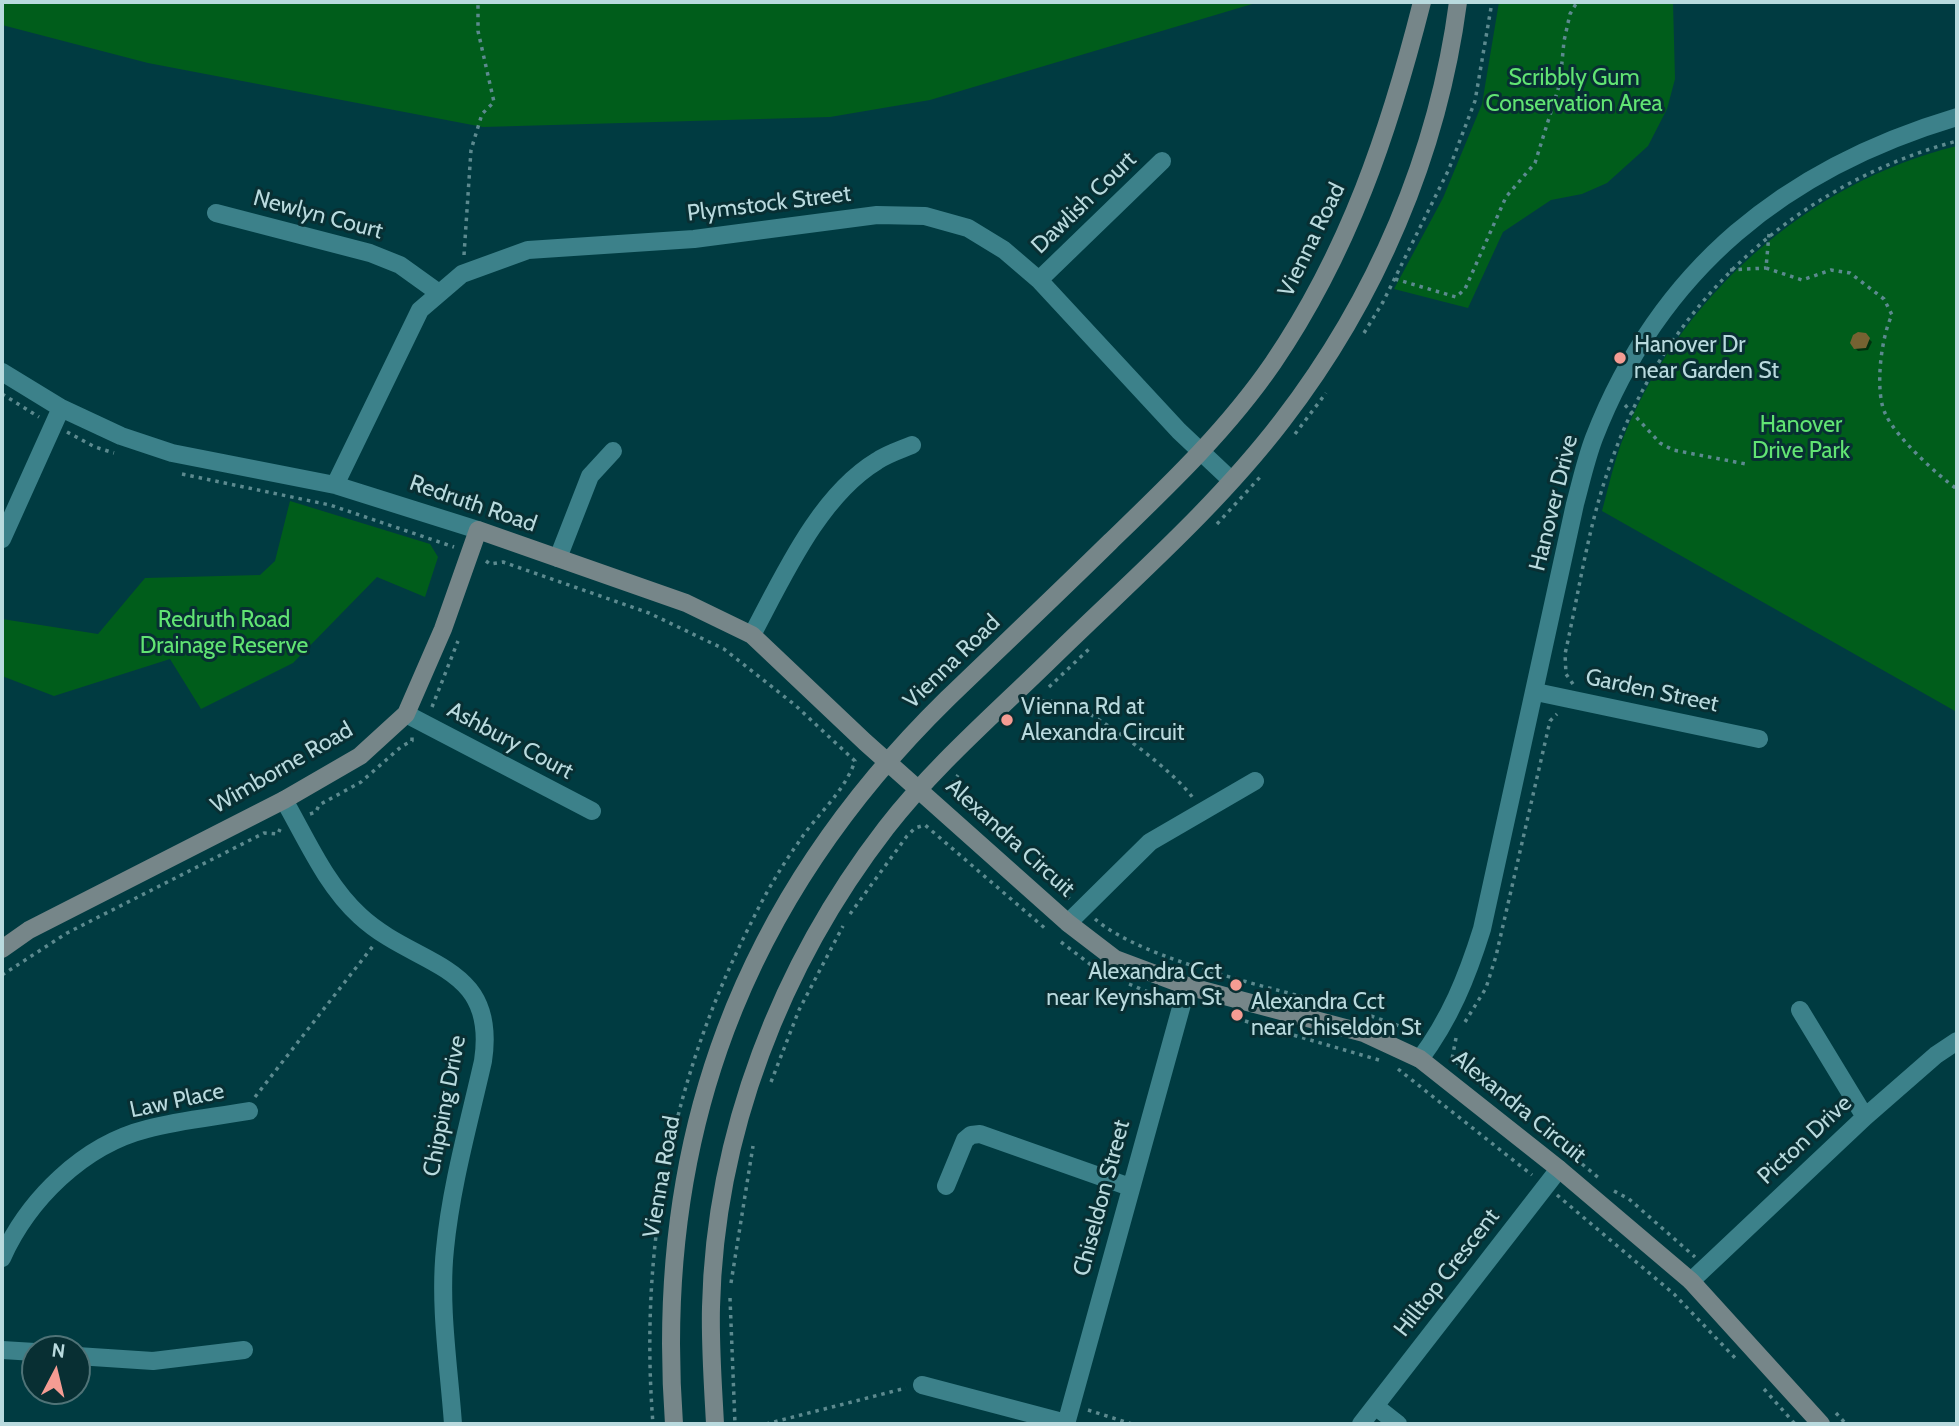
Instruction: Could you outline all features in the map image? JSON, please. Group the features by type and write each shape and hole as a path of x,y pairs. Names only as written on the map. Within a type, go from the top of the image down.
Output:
{"main road":[{"name":"Vienna Road","path":"674,1424 670,1315 674,1243 697,1114 715,1053 746,982 805,871 852,804 887,761 1202,451 1272,364 1308,307 1340,246 1376,160 1422,2"},
{"path":"715,1424 711,1306 716,1240 727,1171 758,1062 782,1001 808,949 868,853 919,789 1231,480 1282,422 1323,363 1377,271 1406,201 1447,73 1458,2"},
{"name":"Redruth Road","path":"478,530 685,603 752,635 887,761"},
{"name":"Wimborne Road","path":"2,949 60,914 284,800 360,756 406,714 443,629 478,530"},
{"name":"Alexandra Circuit","path":"887,761 1068,923 1115,959 1187,986 1364,1033 1420,1059 1559,1170 1691,1281 1821,1424"}],"street":[{"name":"Hanover Drive","path":"1420,1059 1444,1026 1466,981 1482,929 1575,504 1594,439 1614,395 1656,321 1682,288 1738,229 1772,202 1858,153 1914,130 1957,117"},
{"name":"Dawlish Court","path":"1039,280 1162,161"},
{"name":"Newlyn Court","path":"216,213 370,253 400,265 439,293"},
{"name":"Plymstock Street","path":"335,485 420,310 463,274 528,250 694,239 877,215 925,216 968,228 1004,250 1039,280 1179,431 1231,480"},
{"name":"Redruth Road","path":"2,372 57,416 172,453 335,485 478,530"},
{"path":"2,539 57,416"},
{"path":"752,635 800,548 842,491 876,461 912,445"},
{"path":"558,558 590,476 612,451"},
{"name":"Garden Street","path":"1536,692 1759,739"},
{"name":"Ashbury Court","path":"406,714 592,811"},
{"path":"1068,923 1150,842 1255,781"},
{"name":"Chipping Drive","path":"284,800 337,892 382,935 461,979 482,1007 487,1040 484,1061 450,1209 444,1251 443,1290 453,1424"},
{"name":"Chiseldon Street","path":"1068,1418 1187,986"},
{"path":"1800,1010 1865,1118"},
{"name":"Picton Drive","path":"1691,1281 1865,1118 1936,1055 1957,1041"},
{"name":"Law Place","path":"2,1258 15,1228 44,1193 77,1164 113,1141 146,1129 248,1111"},
{"path":"946,1186 965,1140 971,1135 980,1134 1130,1187"},
{"name":"Hilltop Crescent","path":"1362,1424 1559,1170"},
{"path":"2,1350 21,1351"},
{"path":"91,1357 153,1361 244,1350"},
{"path":"922,1385 1068,1418"},
{"path":"1375,1406 1398,1424"}],"path":[{"path":"463,274 471,150 482,114 494,102 478,31 478,2"},
{"path":"1395,279 1456,297 1465,289 1506,197 1535,163 1560,83 1564,41 1570,14 1577,2"},
{"path":"1574,685 1566,674 1565,653 1598,503 1621,434 1661,358 1692,313 1729,270 1769,234 1844,184 1920,150 1957,141"},
{"path":"1766,268 1769,234"},
{"path":"1729,270 1766,268 1802,280 1831,270 1850,273 1884,299 1892,315 1883,333 1881,395 1885,415 1934,473 1957,489"},
{"path":"2,394 57,416 95,447 119,455"},
{"path":"1614,395 1660,443 1673,450 1746,464"},
{"path":"181,474 330,505 441,545 471,550 490,564 503,562 649,613 724,649 794,705 855,761 850,776"},
{"path":"1034,700 1073,705 1128,740 1183,783 1203,811"},
{"path":"1452,1059 1456,1037 1486,988 1496,956 1550,721 1556,714 1565,713"},
{"path":"308,815 316,812 318,805 361,782 402,746 412,741 412,737"},
{"path":"767,1093 799,1010 845,923 880,870 915,828 925,825 1084,961 1106,975"},
{"path":"2,975 67,933 264,834 278,834 280,829"},
{"path":"1096,919 1132,941 1194,965 1346,1009"},
{"path":"248,1111 259,1088 382,935"},
{"path":"1128,984 1182,1004"},
{"path":"1359,1012 1415,1034"},
{"path":"1239,1019 1392,1064 1546,1186 1674,1294 1738,1361"},
{"path":"1444,1052 1514,1109"},
{"path":"735,1424 730,1293 746,1176 754,1140"},
{"path":"1575,1158 1603,1183"},
{"path":"1610,1188 1629,1199 1695,1257"},
{"path":"766,1424 922,1385"},
{"path":"1763,1388 1795,1424"},
{"path":"1068,1418 1132,1424"}],"green space":[{"path":"2,2 1259,2 930,100 830,117 483,127 148,63 2,25"},
{"name":"Scribbly Gum Conservation Area","path":"1499,2 1673,2 1675,79 1667,109 1648,146 1607,183 1582,194 1551,200 1503,232 1468,308 1394,289 1443,198 1482,104"},
{"name":"Hanover Drive Park","path":"1957,146 1955,711 1602,511 1621,444 1645,391 1676,342 1712,296 1753,254 1799,218 1849,188 1902,163"},
{"name":"Redruth Road Drainage Reserve","path":"290,501 430,544 438,557 425,597 377,577 293,663 201,709 170,659 54,696 2,676 2,619 98,634 145,578 260,575 275,561"}],"building":[{"path":"1858,332 1866,333 1870,338 1866,348 1854,349 1850,343 1853,335"}],"place":[{"name":"Hanover Dr near Garden St","path":"1620,358"},
{"name":"Vienna Rd at Alexandra Circuit","path":"1007,720"},
{"name":"Alexandra Cct near Keynsham St","path":"1236,985"},
{"name":"Alexandra Cct near Chiseldon St","path":"1237,1015"}]}
